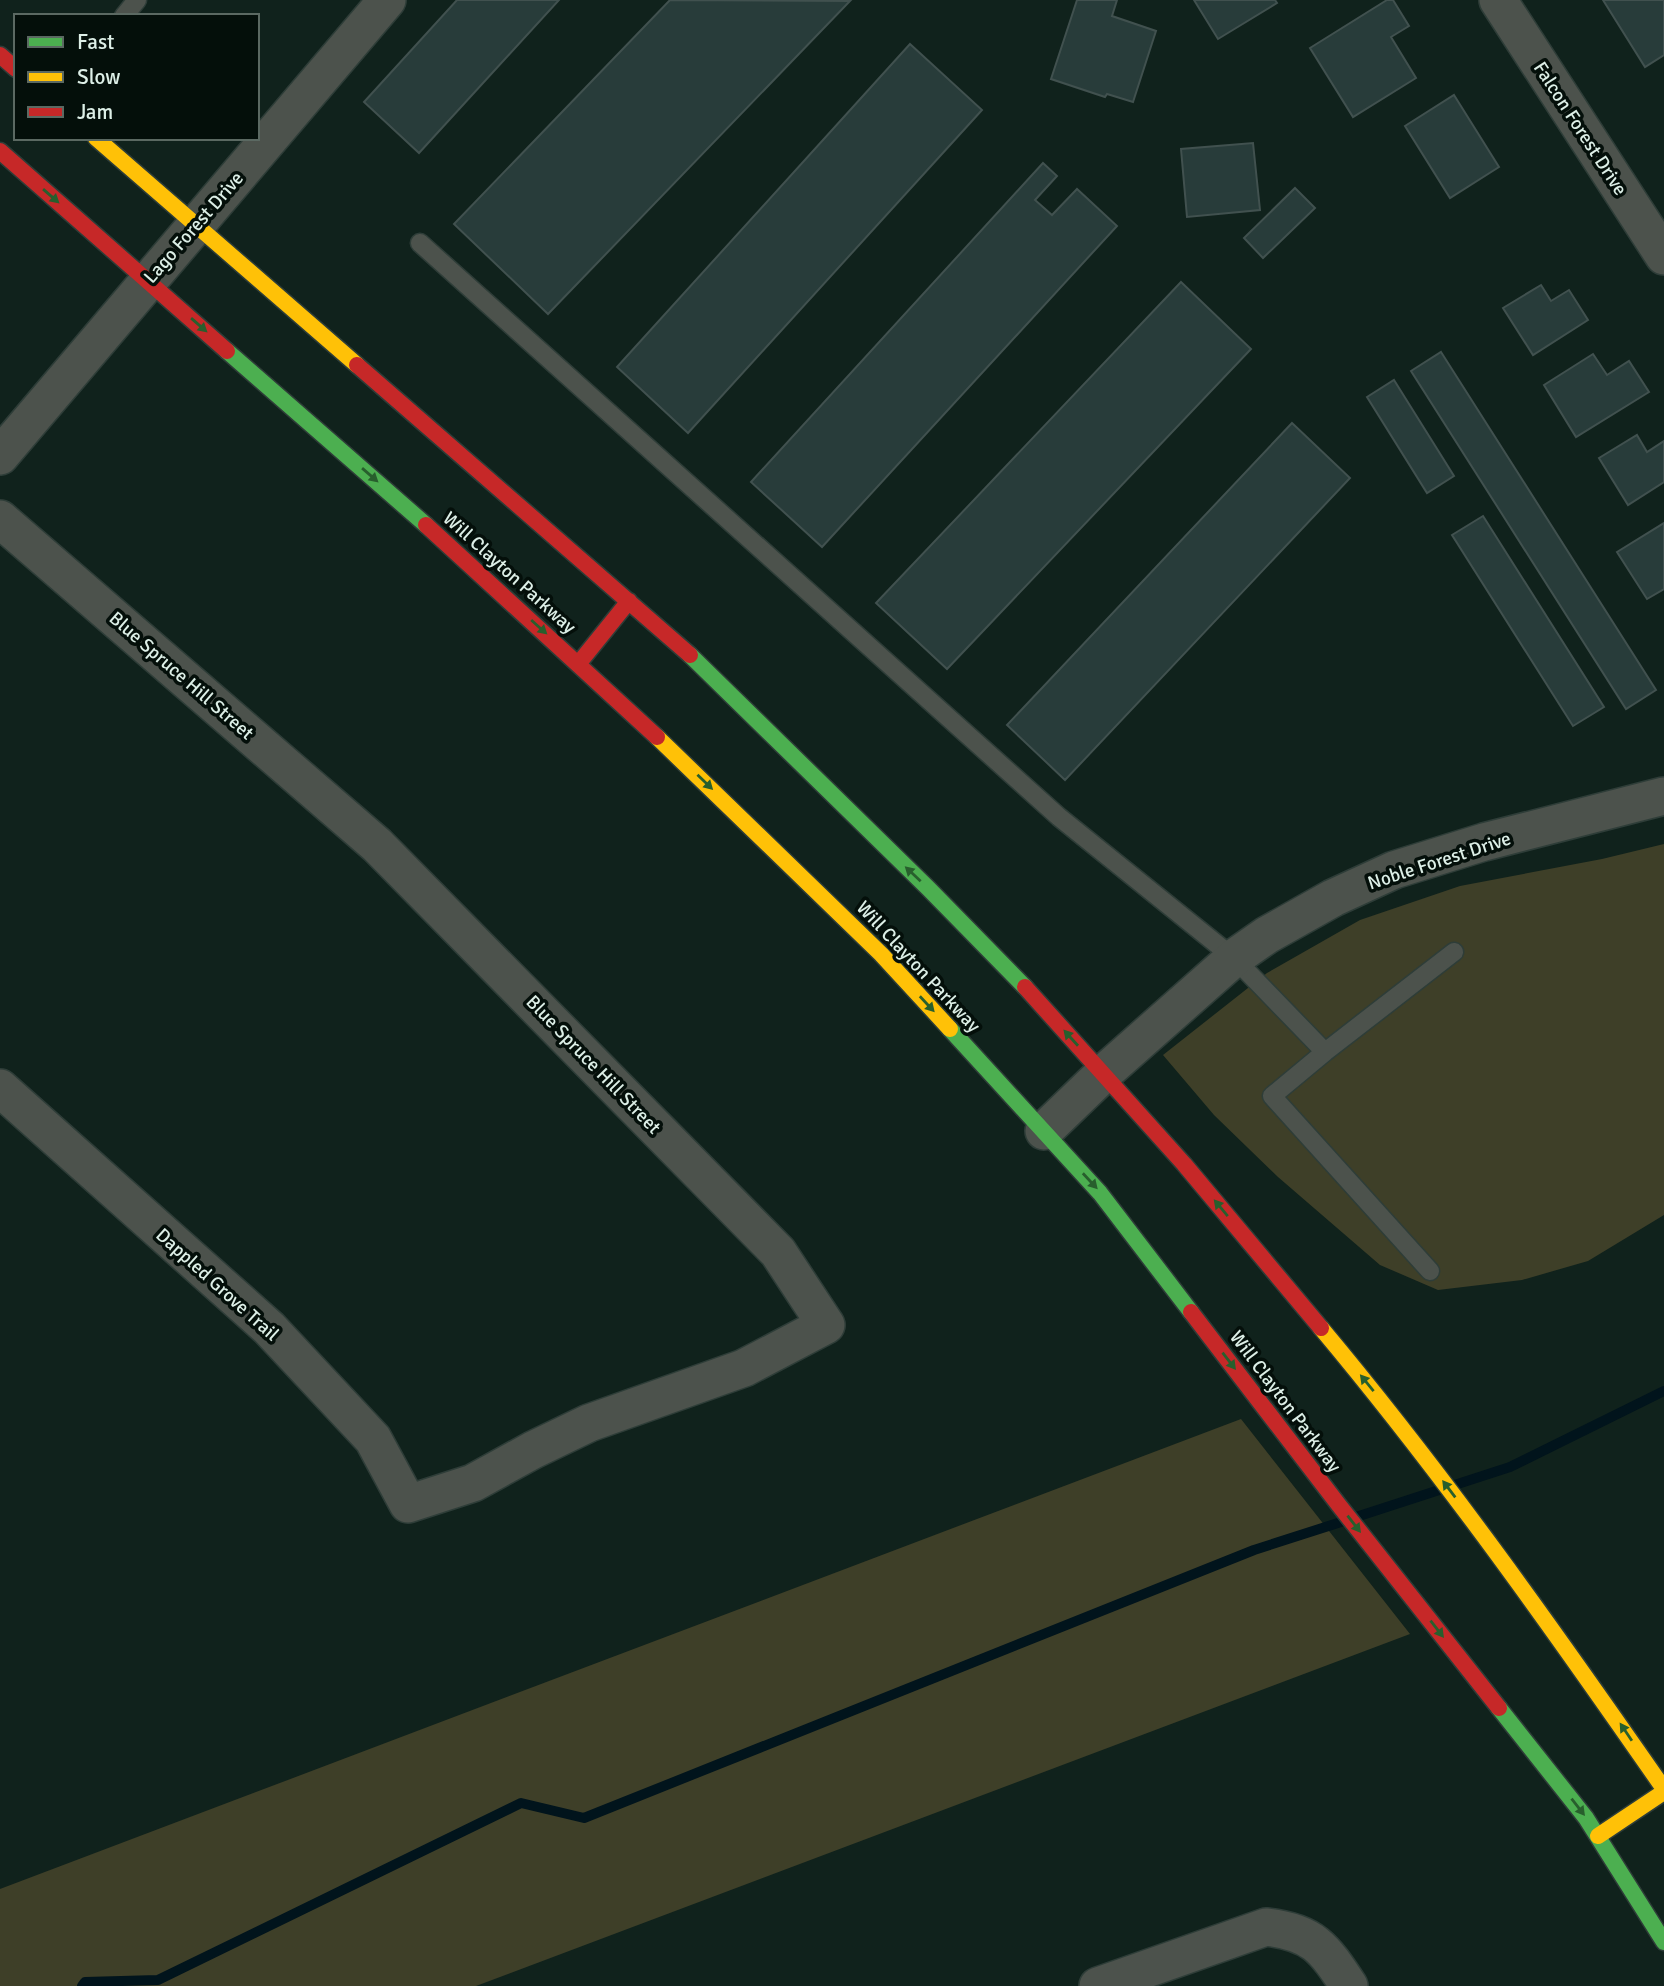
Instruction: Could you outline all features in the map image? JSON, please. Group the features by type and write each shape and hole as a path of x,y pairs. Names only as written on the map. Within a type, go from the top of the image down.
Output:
{"main road":[{"path":"0,55 14,67"},
{"path":"98,140 681,647 928,888 1022,984 1193,1174 1370,1386 1409,1437 1621,1724 1664,1790 1598,1836"},
{"name":"Will Clayton Parkway","path":"0,151 460,555 645,724 862,933 1100,1193 1394,1575 1587,1818 1664,1942"},
{"path":"579,663 629,601"}],"street":[{"name":"Lago Forest Drive","path":"0,456 387,0"},
{"name":"Falcon Forest Drive","path":"1498,0 1664,256"},
{"name":"Blue Spruce Hill Street","path":"0,519 377,845 778,1252 826,1325 744,1368 589,1423 473,1483 408,1504"},
{"name":"Noble Forest Drive","path":"1044,1131 1103,1074 1234,958 1267,935 1332,898 1394,870 1483,842 1664,796"},
{"name":"Dappled Grove Trail","path":"0,1088 270,1328 373,1440 408,1504"},
{"path":"1098,1986 1266,1927 1290,1929 1315,1942 1349,1986"}],"lane":[{"path":"126,14 137,0"},
{"path":"420,243 1059,817 1234,958 1325,1052"},
{"path":"1430,1270 1272,1096 1454,952"}],"green space":[{"path":"1664,844 1664,1215 1588,1261 1522,1280 1438,1290 1380,1265 1278,1177 1214,1115 1163,1055 1267,973 1360,920 1460,886 1602,859"},
{"path":"1241,1419 1410,1634 476,1986 0,1986 0,1889"}],"building":[{"path":"457,0 559,0 419,153 364,102"},
{"path":"670,0 850,1 548,314 454,224"},
{"path":"1077,0 1117,0 1112,16 1156,31 1133,102 1107,94 1105,97 1051,79"},
{"path":"1194,0 1275,0 1277,3 1218,39"},
{"path":"1387,0 1393,0 1409,26 1391,37 1416,78 1353,117 1310,48"},
{"path":"1603,0 1664,0 1664,55 1645,67"},
{"path":"910,44 982,110 688,433 617,367"},
{"path":"1454,95 1499,167 1450,198 1405,126"},
{"path":"1253,143 1260,210 1187,217 1181,149"},
{"path":"1043,163 1057,176 1035,200 1052,215 1077,189 1117,226 822,547 751,482"},
{"path":"1295,188 1315,208 1263,258 1244,238"},
{"path":"1181,282 1251,349 947,669 876,603"},
{"path":"1541,285 1551,301 1569,290 1588,320 1533,355 1503,308"},
{"path":"1441,352 1656,690 1626,709 1411,371"},
{"path":"1593,354 1607,375 1629,361 1649,392 1576,437 1544,385"},
{"path":"1394,380 1454,476 1427,493 1367,397"},
{"path":"1292,423 1350,478 1065,780 1007,725"},
{"path":"1637,435 1647,452 1664,441 1664,482 1628,505 1599,458"},
{"path":"1483,516 1604,707 1573,726 1452,535"},
{"path":"1664,523 1664,589 1647,599 1617,552"}],"waterway":[{"path":"1356,1517 1510,1467 1664,1391"},
{"path":"82,1986 85,1982 158,1980 521,1803 584,1818 1254,1550 1341,1522"}],"traffic: fast":[{"path":"227,351 426,525"},
{"path":"690,655 1025,987"},
{"path":"950,1029 1100,1193 1191,1312"},
{"path":"1499,1708 1586,1818 1664,1942"}],"traffic: slow":[{"path":"98,140 357,365"},
{"path":"657,737 881,954 950,1029"},
{"path":"1321,1328 1455,1497 1664,1789"},
{"path":"1598,1836 1664,1792"}],"traffic: jam":[{"path":"0,55 14,67"},
{"path":"0,151 227,351"},
{"path":"357,365 690,655"},
{"path":"426,525 657,737"},
{"path":"579,663 629,601"},
{"path":"1025,987 1184,1164 1321,1328"},
{"path":"1191,1312 1499,1708"}]}
